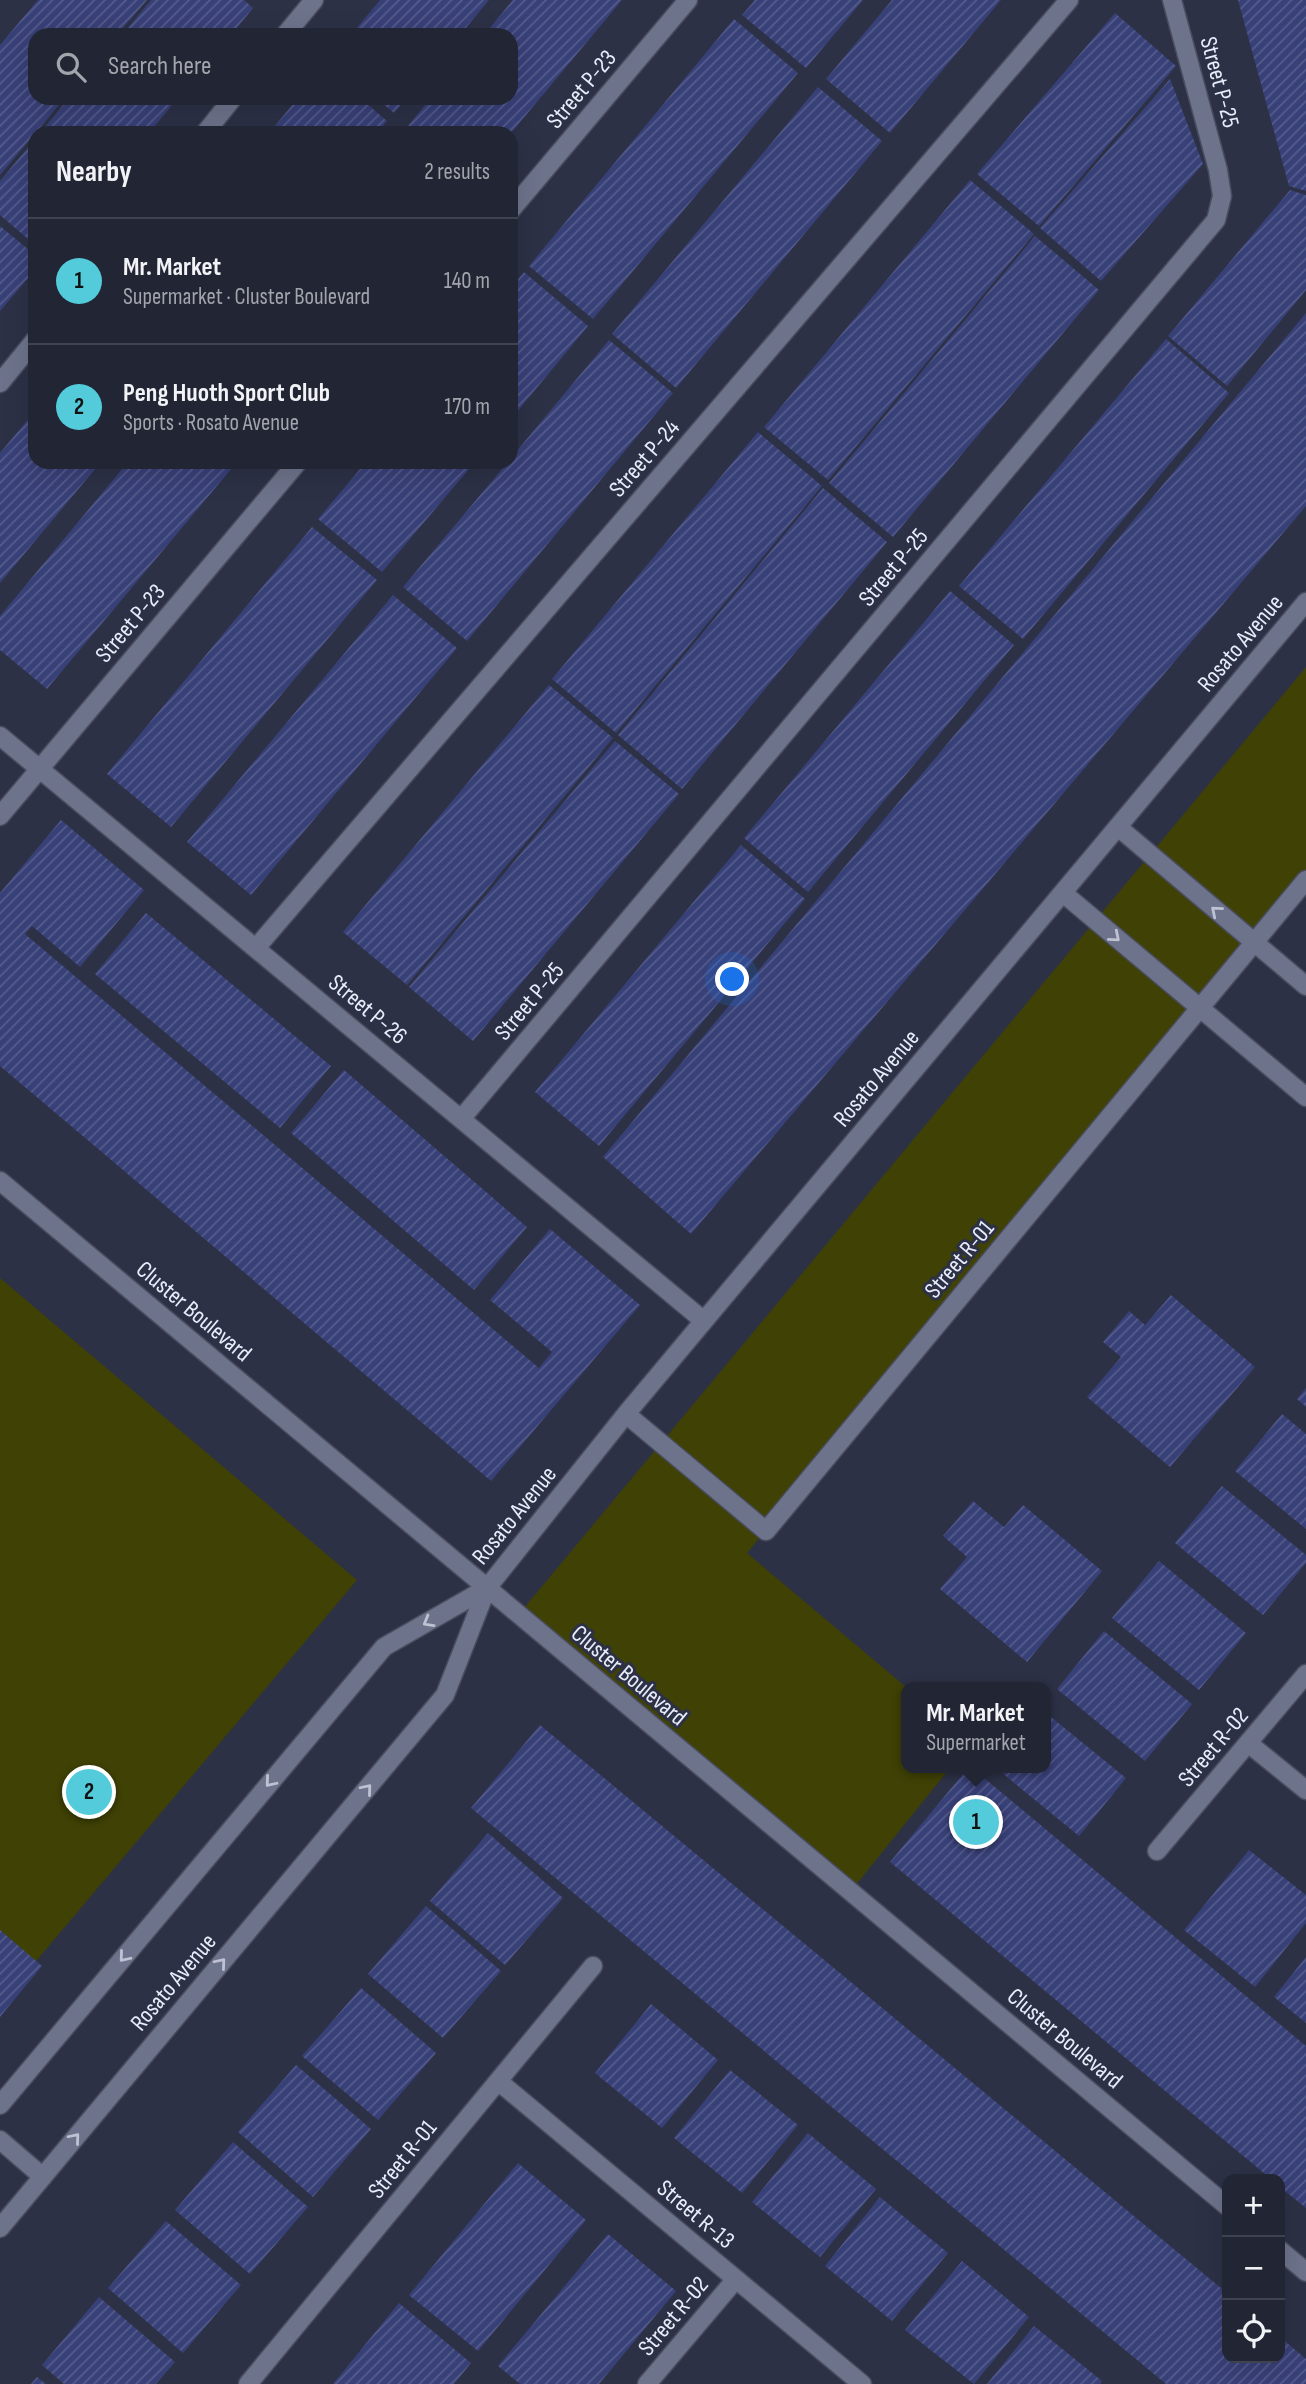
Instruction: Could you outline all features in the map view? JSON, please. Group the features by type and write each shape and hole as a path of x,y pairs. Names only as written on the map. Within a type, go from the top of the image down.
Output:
{"street":[{"path":"291,28 314,0"},
{"name":"Street P-23","path":"518,201 688,0"},
{"name":"Street P-24","path":"256,948 1069,0"},
{"name":"Street P-25","path":"461,1119 1216,220 1222,196 1218,170 1172,0"},
{"path":"211,126 227,105"},
{"path":"0,383 28,349"},
{"name":"Street P-23","path":"0,816 292,469"},
{"name":"Rosato Avenue","path":"0,2228 444,1695 487,1588 626,1414 1306,602"},
{"name":"Street P-26","path":"0,736 704,1321"},
{"path":"1118,827 1306,986"},
{"name":"Street R-01","path":"626,1414 766,1531 1306,880"},
{"path":"1063,893 1306,1097"},
{"name":"Cluster Boulevard","path":"0,1181 1222,2202"},
{"name":"Rosato Avenue","path":"0,2105 384,1647 487,1588"},
{"name":"Street R-02","path":"1157,1851 1306,1674"},
{"path":"1248,1743 1306,1790"},
{"name":"Street R-01","path":"248,2384 593,1966"},
{"name":"Street R-13","path":"498,2081 862,2384"},
{"path":"0,2140 43,2177"},
{"path":"1285,2254 1306,2272"},
{"name":"Street R-02","path":"647,2384 736,2279"}],"shaded area":[{"path":"1306,667 1306,880 747,1553 901,1683 901,1773 946,1773 851,1891 519,1614"},
{"path":"0,1278 357,1580 0,2004"}],"building":[{"path":"38,0 147,0 123,28 28,28 28,105 59,105 41,126 28,126 28,142 0,175 0,45"},
{"path":"151,0 244,0 253,8 237,28 128,28"},
{"path":"380,0 489,0 466,28 357,28"},
{"path":"513,0 622,0 517,126 408,126 425,105 518,105 518,28 490,28"},
{"path":"755,0 863,0 806,68 742,15"},
{"path":"892,0 1001,0 890,133 826,79"},
{"path":"1238,0 1306,0 1306,191 1289,186"},
{"path":"1115,13 1176,66 1039,226 977,174"},
{"path":"734,19 798,73 593,319 529,266"},
{"path":"1170,79 1203,164 1101,281 1040,228"},
{"path":"818,87 882,141 676,388 612,334"},
{"path":"63,105 172,105 155,126 46,126"},
{"path":"292,105 368,105 387,121 383,126 275,126"},
{"path":"384,105 401,105 394,113"},
{"path":"28,147 28,239 0,215 0,181"},
{"path":"970,180 1034,234 828,480 764,427"},
{"path":"1290,190 1306,195 1306,290 1227,386 1168,336"},
{"path":"0,226 28,249 28,278 0,311"},
{"path":"1035,236 1099,290 893,537 829,483"},
{"path":"524,272 588,326 518,411 518,279"},
{"path":"1306,313 1306,506 691,1234 603,1157"},
{"path":"1166,339 1229,393 1023,639 959,586"},
{"path":"609,340 673,393 467,641 403,587 502,469 518,469 518,450"},
{"path":"28,419 28,469 95,469 0,583 0,453"},
{"path":"758,432 822,486 616,733 552,679"},
{"path":"122,469 231,469 47,689 0,650 0,616"},
{"path":"360,469 469,469 382,572 318,519"},
{"path":"823,488 887,542 682,789 618,735"},
{"path":"312,527 377,580 171,827 107,774"},
{"path":"950,591 1014,645 808,892 744,838"},
{"path":"393,595 457,648 251,895 187,842"},
{"path":"549,685 613,738 407,985 343,932"},
{"path":"615,741 679,794 473,1041 409,987"},
{"path":"61,820 144,890 80,967 32,926 25,934 539,1368 552,1352 490,1300 550,1229 640,1305 491,1481 0,1066 0,893"},
{"path":"741,845 805,899 599,1146 535,1092"},
{"path":"146,913 331,1066 280,1128 95,974"},
{"path":"344,1070 527,1227 474,1290 291,1133"},
{"path":"1171,1295 1255,1367 1170,1467 1087,1397 1121,1357 1103,1342 1129,1311 1145,1325"},
{"path":"1306,1388 1306,1407 1297,1399"},
{"path":"1282,1414 1306,1434 1306,1529 1235,1471"},
{"path":"1222,1486 1306,1555 1306,1563 1263,1615 1175,1543"},
{"path":"973,1501 1004,1527 1023,1505 1102,1571 1027,1662 940,1589 967,1557 943,1536"},
{"path":"1159,1561 1246,1633 1199,1690 1112,1618"},
{"path":"1104,1631 1192,1704 1145,1761 1057,1689"},
{"path":"1051,1717 1126,1778 1079,1836 1002,1773 1051,1773"},
{"path":"540,1725 1222,2289 1222,2363 1285,2363 1285,2341 1306,2359 1306,2384 1166,2384 471,1808"},
{"path":"964,1773 978,1773 1306,2046 1306,2208 1285,2191 1285,2174 1265,2174 890,1862"},
{"path":"488,1833 563,1898 505,1965 430,1901"},
{"path":"1249,1850 1306,1895 1306,1923 1255,1987 1184,1930"},
{"path":"426,1906 501,1971 443,2038 368,1974"},
{"path":"0,1930 42,1966 0,2017"},
{"path":"1306,1957 1306,2023 1274,1997"},
{"path":"361,1988 436,2053 378,2120 302,2056"},
{"path":"651,2004 718,2060 662,2128 595,2073"},
{"path":"296,2065 371,2129 313,2197 238,2132"},
{"path":"730,2070 798,2125 742,2193 674,2138"},
{"path":"808,2133 876,2189 820,2257 752,2202"},
{"path":"233,2142 308,2207 250,2274 175,2210"},
{"path":"518,2163 586,2220 478,2351 409,2295"},
{"path":"880,2197 948,2253 892,2321 825,2266"},
{"path":"166,2221 241,2285 183,2353 108,2288"},
{"path":"608,2234 676,2291 599,2384 520,2384 498,2366"},
{"path":"962,2261 1029,2317 974,2384 905,2330"},
{"path":"99,2297 175,2362 156,2384 64,2384 42,2365"},
{"path":"399,2303 471,2363 454,2384 333,2384"},
{"path":"1034,2326 1102,2381 1100,2384 987,2384"},
{"path":"37,2377 46,2384 31,2384"}],"place":[{"name":"Peng Huoth Sport Club","path":"89,1792"},
{"name":"Mr. Market","path":"976,1822"}]}
